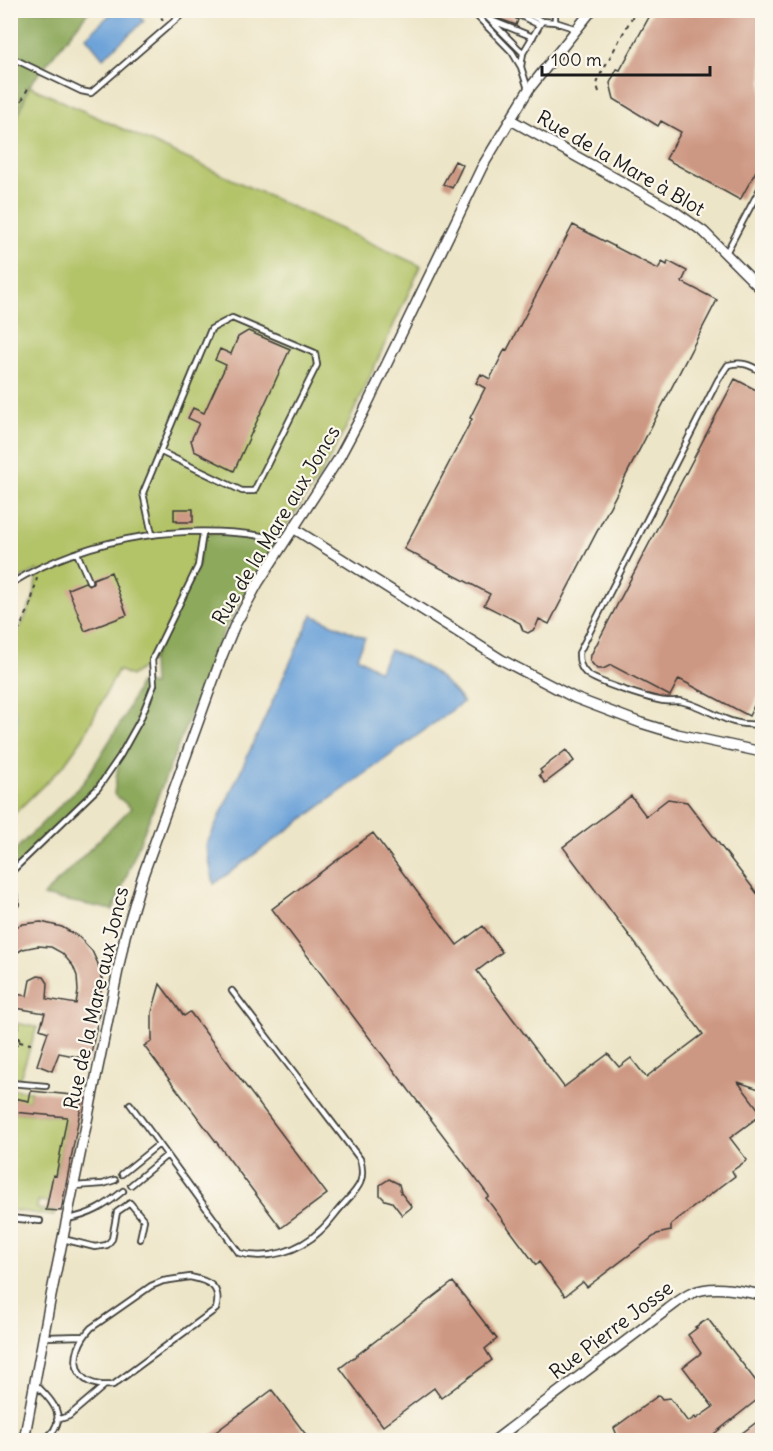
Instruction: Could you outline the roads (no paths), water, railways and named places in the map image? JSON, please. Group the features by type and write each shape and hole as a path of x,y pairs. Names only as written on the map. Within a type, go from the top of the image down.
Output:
{"street":[{"name":"Rue de la Mare aux Joncs","path":"24,1440 73,1186 125,936 142,878 222,656 245,606 339,458 363,413 482,167 529,89 592,10"},
{"name":"Rue de la Mare à Blot","path":"511,120 674,211 704,232 762,290"},
{"path":"293,528 501,660 575,698 668,732 762,752"},
{"name":"Rue Pierre Josse","path":"495,1440 692,1293 718,1289 762,1295"}],"lane":[{"path":"10,57 91,93 187,10"},
{"path":"471,10 512,52 521,67 529,89"},
{"path":"480,10 523,53"},
{"path":"509,10 540,23 555,22 578,29"},
{"path":"520,10 540,23"},
{"path":"555,10 555,22"},
{"path":"489,19 533,37"},
{"path":"521,67 523,53 540,23"},
{"path":"726,253 762,185"},
{"path":"152,534 143,493 211,329 232,318 315,353 317,365 254,491 242,491 161,452"},
{"path":"762,372 738,362 728,365 718,380 579,653 579,663 588,675 664,701 681,701 697,706 737,724 762,724"},
{"path":"10,873 98,788 120,756 140,720 154,685 152,660 198,566 203,533"},
{"path":"10,584 77,553 109,543 152,534 242,534 285,540"},
{"path":"77,553 89,580"},
{"path":"10,886 13,887 15,904 10,913"},
{"path":"130,1104 239,1253 254,1257 269,1256 299,1247 320,1232 362,1183 364,1171 360,1159 232,991"},
{"path":"10,1083 46,1086"},
{"path":"122,1174 159,1144"},
{"path":"131,1185 167,1155"},
{"path":"73,1186 103,1184 115,1180"},
{"path":"67,1219 102,1209 123,1191"},
{"path":"62,1241 95,1247 107,1245 112,1239 117,1212 130,1203 144,1220 140,1239"},
{"path":"10,1218 40,1221"},
{"path":"190,1277 207,1280 217,1293 216,1310 121,1381 104,1386 86,1381 76,1368 78,1350 84,1336 91,1328 152,1286 163,1281 190,1277"},
{"path":"43,1338 84,1336"},
{"path":"35,1384 53,1401 57,1412 57,1420 51,1435 44,1440"},
{"path":"57,1420 69,1416 104,1386"}],"water":[{"path":"115,10 136,11 144,21 103,58 86,37"},
{"path":"312,615 365,638 357,657 379,671 390,650 431,670 463,702 214,884 206,846"}],"waterway":[{"path":"10,704 16,721 15,730 10,739"}]}
